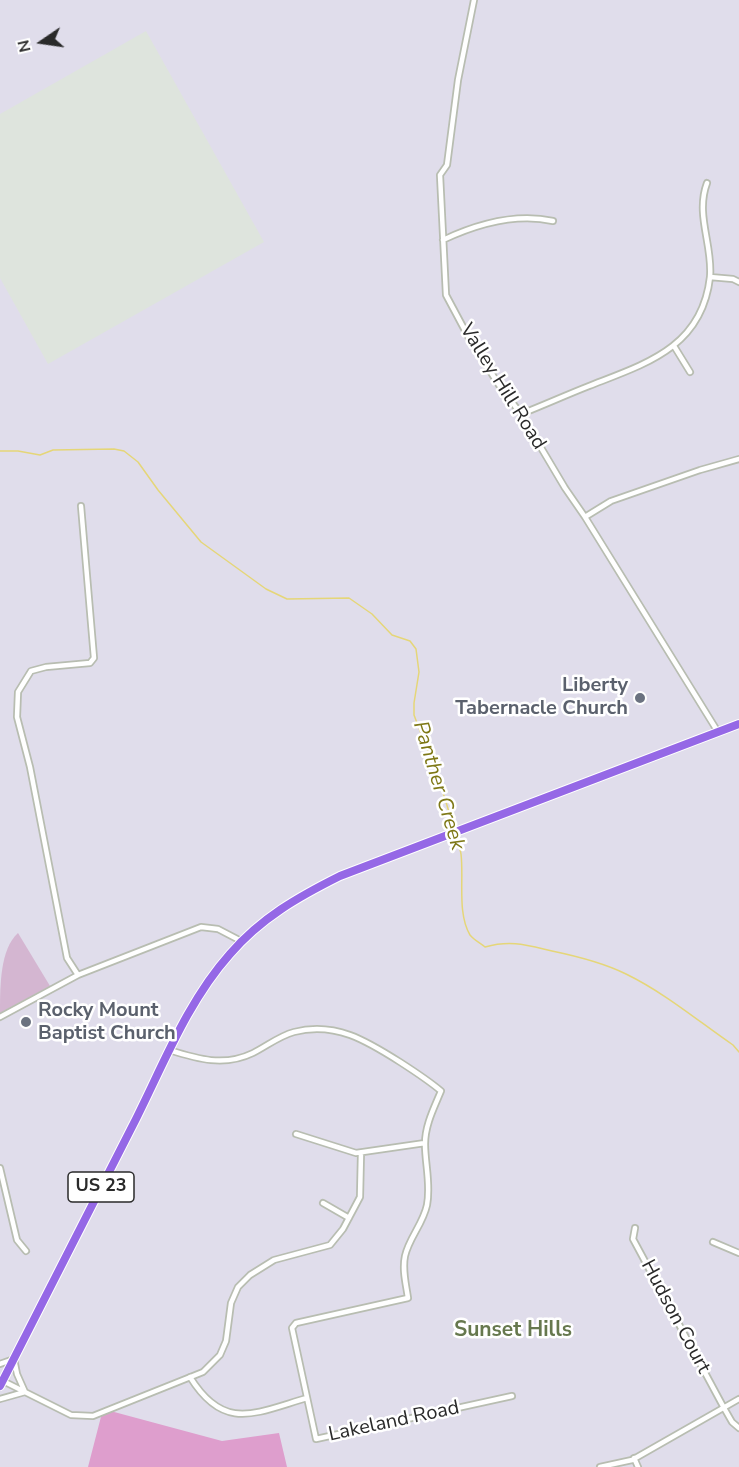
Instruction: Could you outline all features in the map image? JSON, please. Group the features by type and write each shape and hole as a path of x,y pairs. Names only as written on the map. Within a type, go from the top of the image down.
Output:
{"main road":[{"name":"US 23","path":"1,1382 203,989 220,965 242,941 282,907 340,876 739,724"}],"street":[{"name":"Valley Hill Road","path":"474,0 458,80 447,165 440,175 446,295 469,338 521,414 717,732"},
{"path":"521,414 650,362 674,346 697,318 710,277 702,214 703,194 707,183"},
{"path":"443,240 471,227 528,217 553,221"},
{"path":"710,277 733,279 739,282"},
{"path":"674,346 690,372"},
{"path":"585,517 611,501 739,459"},
{"path":"78,975 67,958 30,767 17,717 18,692 31,671 46,667 90,663 94,658 81,506"},
{"path":"0,1017 78,975 201,927 218,929 242,941"},
{"path":"170,1050 201,1060 224,1061 239,1059 291,1033 307,1029 340,1031 371,1043 441,1091 430,1116 425,1143 429,1190 427,1205 420,1227 405,1254 408,1298 296,1323 292,1328 307,1398 264,1411 240,1415 213,1406 201,1395 190,1377"},
{"path":"296,1134 356,1153 425,1143"},
{"path":"1,1382 71,1415 93,1416 203,1372 220,1355 230,1324 231,1303 238,1287 250,1275 274,1260 330,1245 343,1229 360,1197 362,1152"},
{"path":"0,1168 17,1240 26,1251"},
{"path":"323,1203 349,1218"},
{"name":"Hudson Court","path":"635,1228 633,1239 723,1406 732,1422 739,1428"},
{"path":"713,1242 739,1253"},
{"path":"0,1364 14,1359 17,1374 25,1392"},
{"path":"0,1400 25,1392"},
{"name":"Lakeland Road","path":"307,1398 316,1438 512,1396"},
{"path":"600,1467 634,1458 739,1399"},
{"path":"634,1458 638,1467"}],"shaded area":[{"path":"146,31 264,242 48,364 0,278 0,114"},
{"path":"18,933 50,986 0,1013 4,958 12,940"},
{"path":"103,1409 222,1441 279,1433 287,1467 88,1467"}],"waterway":[{"name":"Panther Creek","path":"0,451 40,455 53,450 114,449 124,451 138,462 201,542 266,589 287,599 349,598 372,614 392,635 410,641 416,649 419,672 414,715 440,783 454,828"},
{"name":"Panther Creek","path":"456,836 462,864 464,917 470,935 475,940 485,947 511,944 534,947 599,963 617,970 668,998 733,1045 739,1052"}],"place":[{"name":"Liberty Tabernacle Church","path":"640,698"},
{"name":"Rocky Mount Baptist Church","path":"26,1022"}],"district":[{"name":"Sunset Hills","path":"513,1331"}]}
